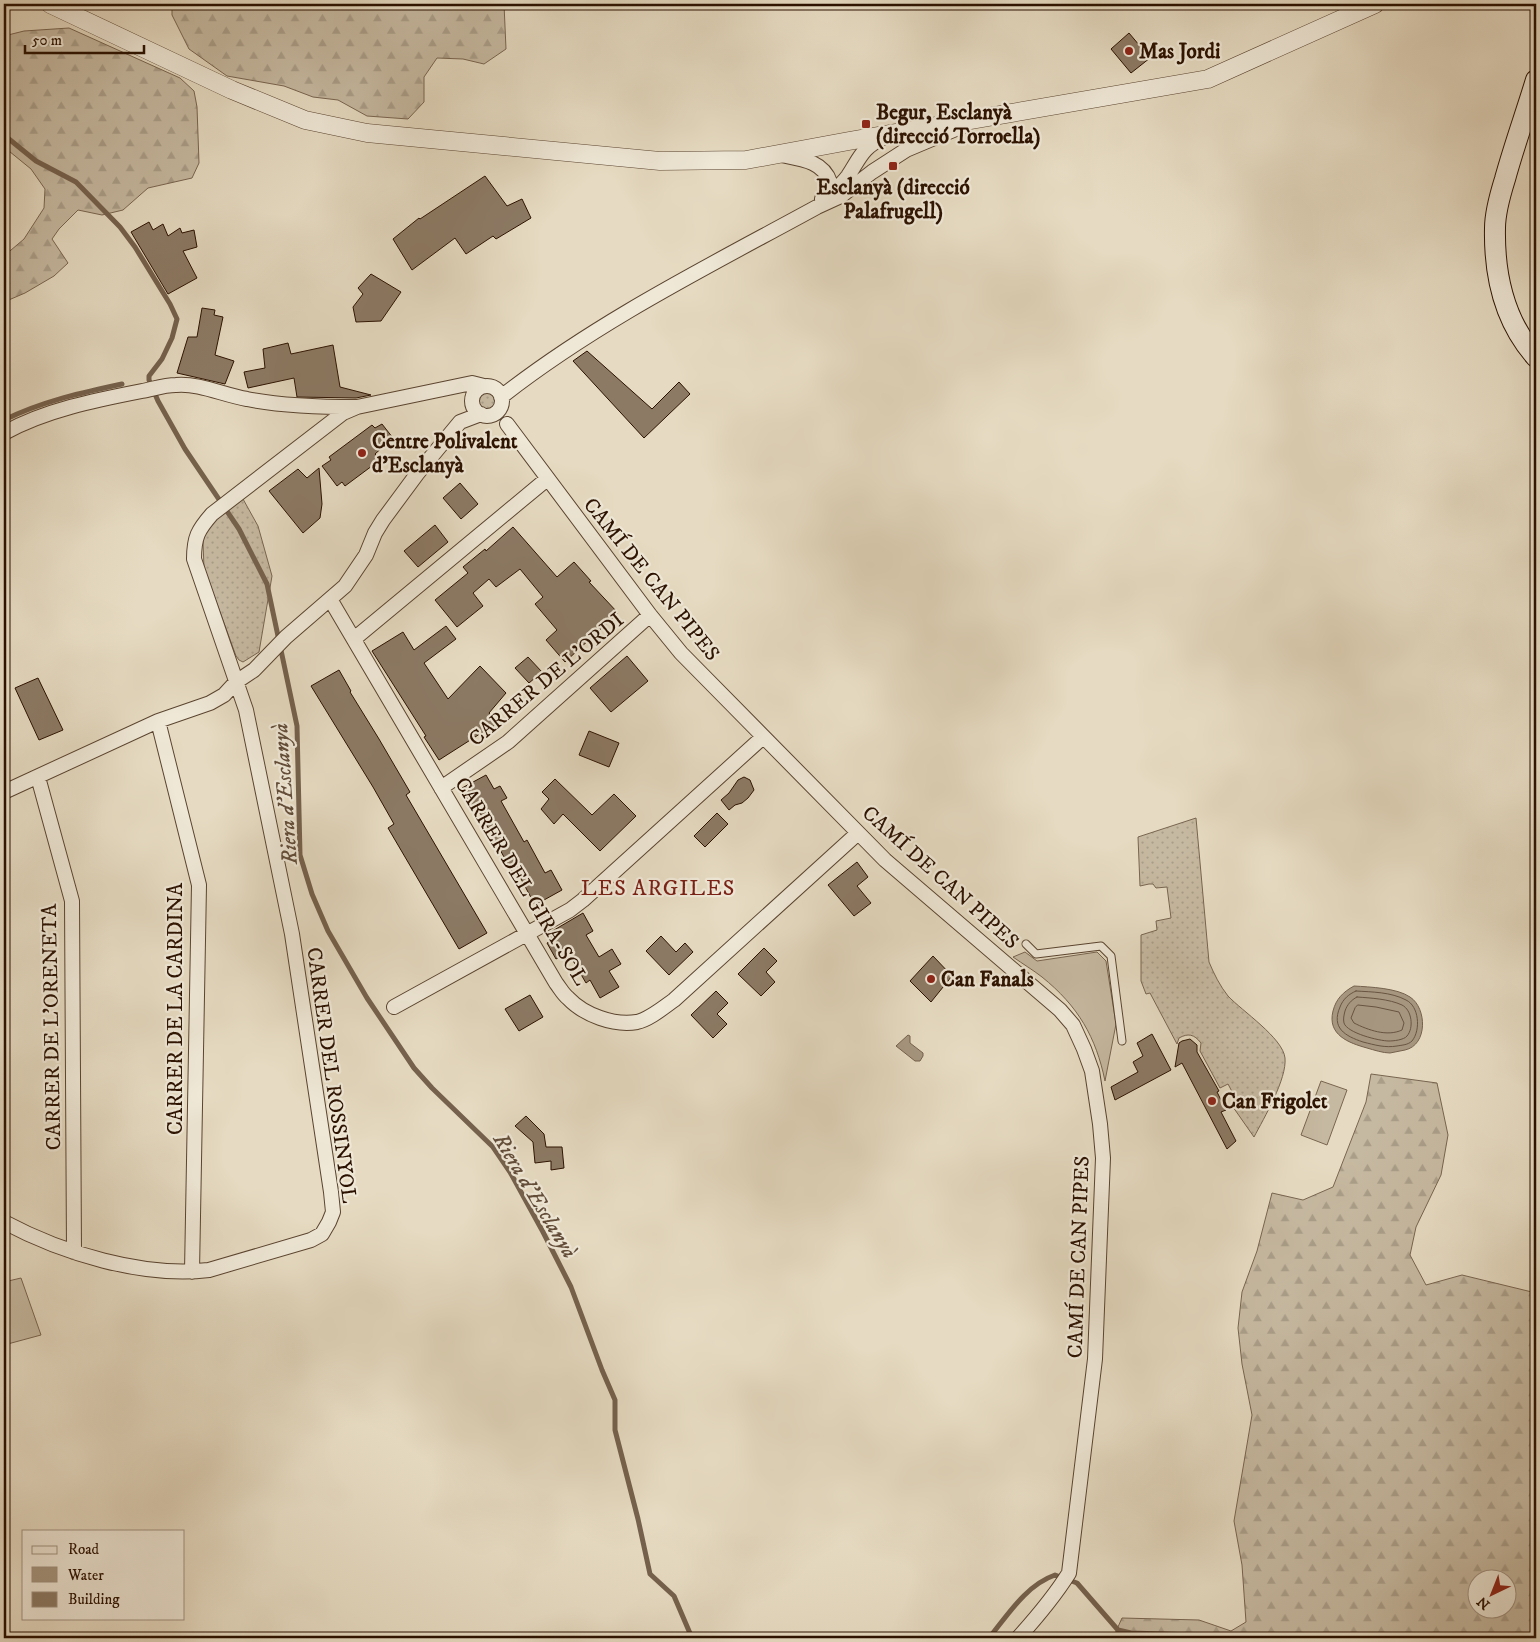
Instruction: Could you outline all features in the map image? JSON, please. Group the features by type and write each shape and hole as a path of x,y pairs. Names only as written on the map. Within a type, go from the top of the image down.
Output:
{"main road":[{"path":"1536,80 1502,190 1495,227 1497,268 1503,298 1513,323 1526,346 1536,357"},
{"path":"1536,103 1505,206 1502,262 1509,294 1520,319 1536,343"}],"street":[{"path":"50,4 232,90 305,120 368,133 660,161 746,160 1208,79 1375,4"},
{"path":"508,424 483,415 474,409 472,399 477,390 495,393 535,372 616,319 817,207 842,196 872,172 906,150 982,118"},
{"path":"817,207 839,187 865,150 895,133"},
{"path":"840,142 861,145 869,154 872,172"},
{"path":"778,154 804,160 820,167 827,173 830,182 817,207"},
{"path":"4,433 39,417 85,404 177,384 196,386 267,403 305,406 357,407 472,382 495,393"},
{"path":"4,792 158,720 210,703 224,695 236,682 254,670 286,637 345,586 366,555 375,533 383,520 423,466 460,422 483,415 494,414 499,410 495,393"},
{"name":"CAMÍ DE CAN PIPES","path":"495,393 508,424 547,479 681,653 884,860 1060,1010 1073,1025 1084,1049 1092,1071 1103,1158 1095,1359 1068,1573 1061,1587 1047,1606 1018,1638"},
{"path":"305,406 325,413 328,420 322,430"},
{"name":"CARRER DEL ROSSINYOL","path":"4,1222 25,1233 74,1252 104,1261 169,1272 192,1272 209,1270 311,1240 322,1234 333,1212 292,934 246,710 194,559 195,536 214,512 343,413 357,407"},
{"path":"354,639 547,479"},
{"name":"CARRER DEL GIRA-SOL","path":"330,599 556,983 568,999 602,1019 619,1022 638,1022 656,1013 674,1000 858,833"},
{"name":"CARRER DE L'ORDI","path":"441,788 508,742 650,615"},
{"name":"CARRER DE LA CARDINA","path":"158,720 199,885 192,1272"},
{"path":"394,1007 570,910 763,736"},
{"name":"CARRER DE L'ORENETA","path":"38,777 72,901 74,1252"}],"lane":[{"path":"1026,944 1036,954 1101,946 1111,956 1122,1041"}],"green space":[{"path":"172,4 504,4 506,49 484,64 463,59 437,58 424,77 424,102 408,119 367,116 338,100 313,97 284,86 227,76 189,49 172,15"},
{"path":"69,28 180,78 194,91 197,107 199,163 192,178 148,188 123,210 102,215 78,210 52,239 68,263 54,276 25,293 4,302 4,256 24,239 44,208 45,189 31,169 4,147 4,36 24,31"},
{"path":"487,392 493,395 496,401 493,407 487,410 481,407 478,401 481,395"},
{"path":"243,499 258,526 272,576 259,652 243,662 236,656 204,568 203,542 206,529"},
{"path":"1196,818 1209,962 1217,980 1228,996 1270,1034 1283,1050 1285,1058 1285,1067 1279,1087 1254,1137 1233,1107 1237,1101 1228,1084 1220,1088 1200,1051 1201,1043 1193,1036 1185,1035 1179,1038 1177,1044 1150,993 1146,994 1141,981 1141,935 1157,930 1156,921 1171,918 1167,887 1156,888 1153,884 1140,886 1138,837"},
{"path":"1025,952 1037,961 1097,952 1106,961 1116,1024 1105,1081 1091,1036 1084,1023 1055,988 1013,957"},
{"path":"1371,1074 1437,1083 1448,1135 1441,1175 1416,1227 1410,1255 1426,1285 1462,1275 1536,1293 1536,1638 1113,1638 1122,1618 1199,1620 1231,1631 1246,1622 1242,1565 1234,1521 1252,1415 1242,1364 1238,1328 1242,1292 1257,1251 1272,1193 1303,1200 1333,1187 1366,1102"},
{"path":"1321,1081 1347,1090 1327,1145 1301,1135"},
{"path":"21,1278 41,1335 4,1345 4,1282"}],"water":[{"path":"1354,986 1391,990 1405,994 1416,1002 1422,1017 1422,1026 1418,1041 1413,1047 1387,1053 1360,1046 1341,1037 1336,1032 1332,1019 1336,1003 1340,996"},
{"path":"908,1035 910,1036 910,1043 923,1053 920,1061 915,1061 896,1046"}],"building":[{"name":"Mas Jordi","path":"1129,33 1150,58 1131,73 1111,49"},
{"path":"485,176 507,206 522,199 531,218 496,239 493,236 466,254 455,238 412,270 393,239 419,218"},
{"path":"149,222 153,230 163,224 168,236 180,228 182,233 194,230 197,247 183,251 197,278 168,294 131,232"},
{"path":"371,274 401,292 381,321 356,322 353,307 363,294 358,288"},
{"path":"202,308 215,310 214,315 223,317 215,355 234,361 225,384 177,373 188,337 197,337"},
{"path":"288,343 291,354 333,345 340,387 371,395 356,398 297,397 294,378 248,388 244,372 265,368 263,349"},
{"path":"587,351 652,409 679,382 690,394 644,438 573,361"},
{"name":"Centre Polivalent d'Esclanyà","path":"382,424 393,438 375,454 380,460 345,486 342,482 337,486 322,466 331,460 329,457 372,425 375,428"},
{"path":"319,468 322,504 320,518 303,533 269,491 298,469 307,478"},
{"path":"460,483 478,504 461,519 443,498"},
{"path":"435,525 448,542 418,567 404,551"},
{"path":"513,527 557,577 574,562 591,581 589,582 618,613 565,662 546,640 557,630 535,604 543,597 520,569 496,587 489,579 473,593 483,606 457,627 435,600 468,573 463,567 485,549 486,551"},
{"path":"446,626 456,639 424,663 448,699 480,666 506,693 489,713 497,723 487,732 486,730 439,760 372,651 403,632 414,650"},
{"path":"627,656 648,681 611,712 590,688"},
{"path":"528,657 542,672 529,683 515,668"},
{"path":"339,670 350,692 410,792 406,795 487,933 459,949 388,828 394,824 311,686"},
{"path":"38,678 63,730 39,740 15,688"},
{"path":"589,731 619,743 609,767 579,755"},
{"path":"486,775 494,789 500,786 507,798 501,801 524,842 527,840 545,873 551,870 562,890 535,905 520,877 516,879 480,813 476,815 462,788"},
{"path":"744,777 750,780 754,790 742,803 735,805 729,810 721,800 729,793 738,780"},
{"path":"555,779 592,815 614,794 636,816 600,851 563,814 554,824 541,809 549,799 542,792"},
{"path":"717,813 728,824 705,847 694,836"},
{"path":"857,862 868,877 857,886 871,903 854,916 828,885"},
{"path":"583,913 593,931 586,935 599,957 612,949 621,964 609,971 619,987 600,998 590,980 586,983 568,952 556,959 547,943 553,940 549,933"},
{"path":"661,936 676,952 685,943 693,952 669,975 646,951"},
{"path":"764,948 777,961 766,972 775,982 761,996 738,974"},
{"name":"Can Fanals","path":"933,956 952,976 931,1002 910,981"},
{"path":"716,991 728,1003 717,1014 727,1024 713,1038 691,1015"},
{"path":"530,995 543,1017 519,1031 505,1009"},
{"name":"Can Frigolet","path":"1152,1034 1171,1070 1115,1100 1111,1087 1138,1072 1133,1062 1143,1056 1137,1043"},
{"name":"Can Frigolet","path":"1190,1039 1197,1045 1197,1052 1219,1091 1217,1092 1226,1110 1221,1112 1236,1141 1227,1149 1182,1063 1175,1067 1179,1043"},
{"path":"526,1116 544,1134 546,1147 562,1147 564,1168 551,1170 551,1161 535,1163 533,1142 515,1126"}],"waterway":[{"name":"Riera d'Esclanyà","path":"4,135 36,161 76,182 120,227 135,247 170,304 177,319 172,338 162,359 149,376 149,380 158,401 185,449 239,529 267,584 297,726 300,855 312,894 328,931 367,998 414,1068 493,1147 510,1172 543,1232 571,1287 615,1400 615,1430 650,1574 674,1596 692,1638"},
{"path":"4,420 47,403 122,384"},
{"name":"Riera d'Esclanyà","path":"989,1638 1026,1594 1035,1586 1055,1575 1077,1583 1118,1630 1131,1633 1223,1638"}],"place":[{"name":"Mas Jordi","path":"1129,51"},
{"name":"Begur, Esclanyà (direcció Torroella)","path":"866,124"},
{"name":"Esclanyà (direcció Palafrugell)","path":"893,166"},
{"name":"Centre Polivalent d'Esclanyà","path":"362,453"},
{"name":"Can Fanals","path":"931,979"},
{"name":"Can Frigolet","path":"1212,1101"}],"district":[{"name":"LES ARGILES","path":"658,887"}]}
